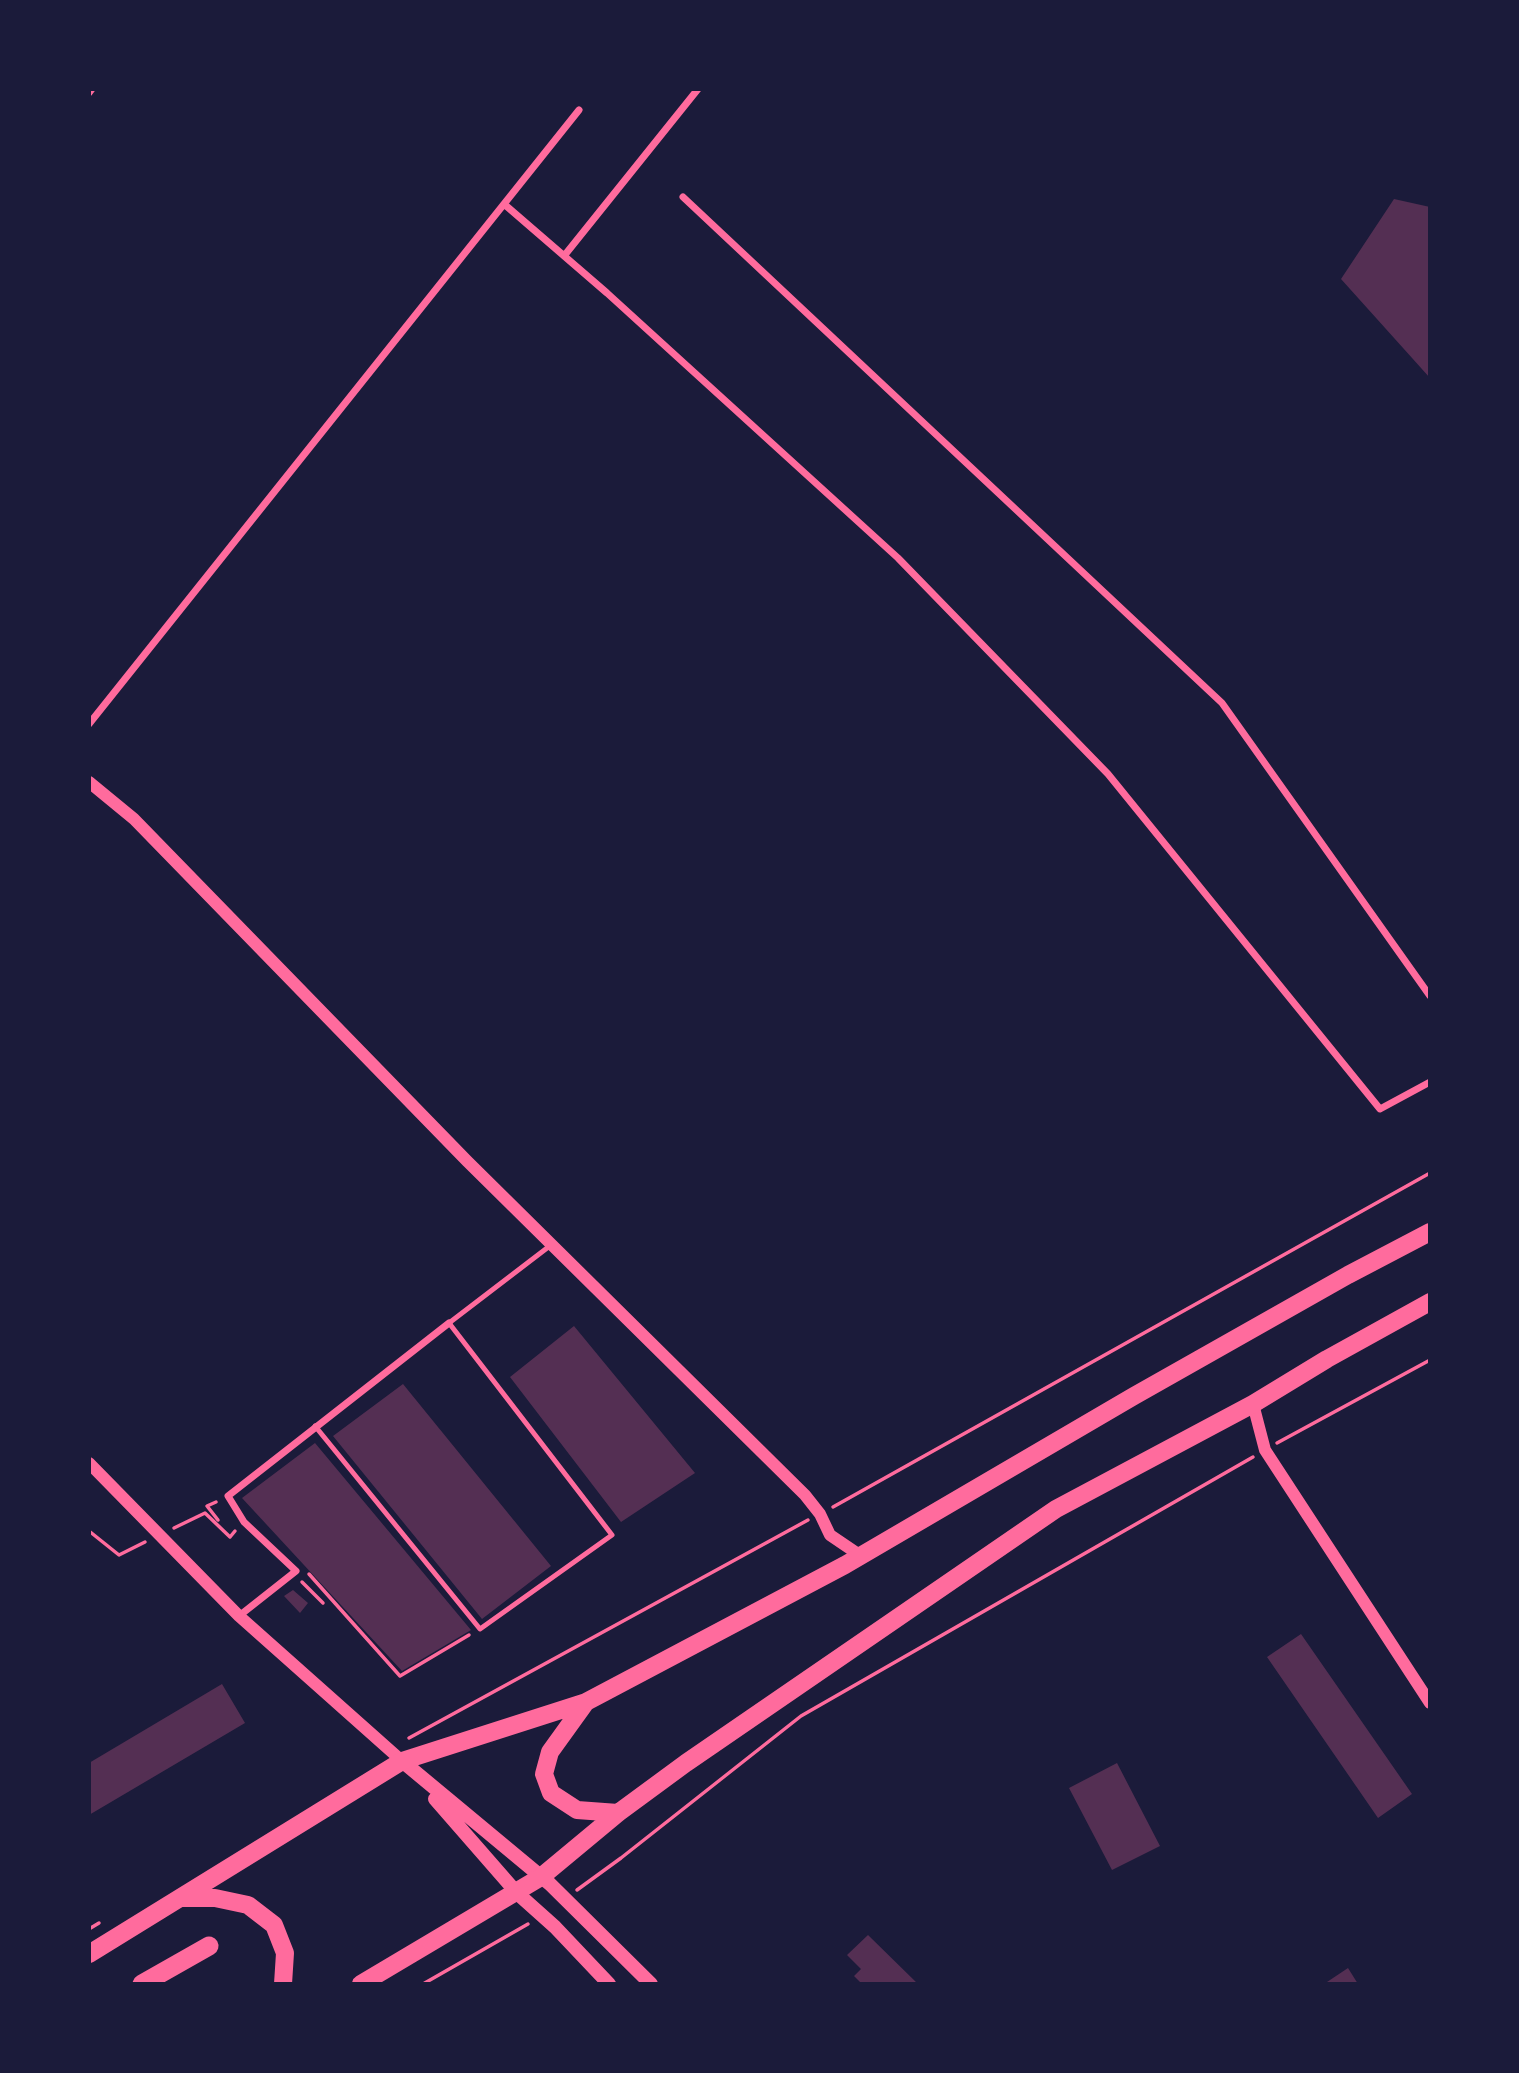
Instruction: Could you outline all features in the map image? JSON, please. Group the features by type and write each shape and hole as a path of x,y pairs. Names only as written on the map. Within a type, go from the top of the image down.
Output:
{"highway":[{"path":"142,1984 209,1946"}],"main road":[{"path":"89,1954 183,1898 395,1755 586,1702 861,1556 1134,1396 1348,1275 1430,1232"},
{"path":"361,1984 541,1877 618,1813 788,1692 1056,1509 1253,1404 1327,1359 1430,1303"},
{"path":"586,1702 550,1752 544,1774 551,1793 577,1810 618,1813"},
{"path":"395,1755 541,1877 651,1984"},
{"path":"395,1755 517,1892 609,1984"},
{"path":"183,1898 215,1898 248,1905 274,1925 285,1954 283,1984"}],"street":[{"path":"564,256 698,89"},
{"path":"89,724 579,110"},
{"path":"684,197 1222,703 1430,996"},
{"path":"504,204 898,558 1108,774 1380,1109 1430,1082"},
{"path":"89,782 134,819 467,1161 805,1495 820,1514 830,1535 861,1556"},
{"path":"239,1616 296,1571 244,1522 228,1496 449,1323"},
{"path":"1253,1404 1265,1450 1430,1703"},
{"path":"89,1463 239,1616 395,1755"}],"lane":[{"path":"315,1426 480,1629 612,1535 449,1323 551,1245"}],"path":[{"path":"395,1755 1430,1173"},
{"path":"564,1899 621,1858 802,1716 1265,1450 1430,1360"},
{"path":"218,1520 207,1506 228,1496"},
{"path":"205,1513 230,1536 234,1532"},
{"path":"89,1531 119,1555"},
{"path":"306,1571 401,1676 480,1629"},
{"path":"293,1573 323,1603"},
{"path":"423,1984 543,1916"},
{"path":"89,1929 101,1922"}],"building":[{"path":"1394,199 1430,207 1430,378 1341,279"},
{"path":"574,1326 695,1473 621,1522 510,1377"},
{"path":"403,1384 551,1566 482,1619 333,1436"},
{"path":"315,1443 471,1630 402,1671 242,1498"},
{"path":"293,1590 308,1603 300,1613 284,1596"},
{"path":"1301,1634 1412,1794 1378,1818 1267,1657"},
{"path":"222,1684 245,1723 89,1815 89,1763"},
{"path":"1117,1763 1160,1846 1112,1870 1069,1788"},
{"path":"868,1935 918,1984 862,1984 854,1976 861,1969 847,1955"},
{"path":"1348,1968 1358,1984 1324,1984"}]}
